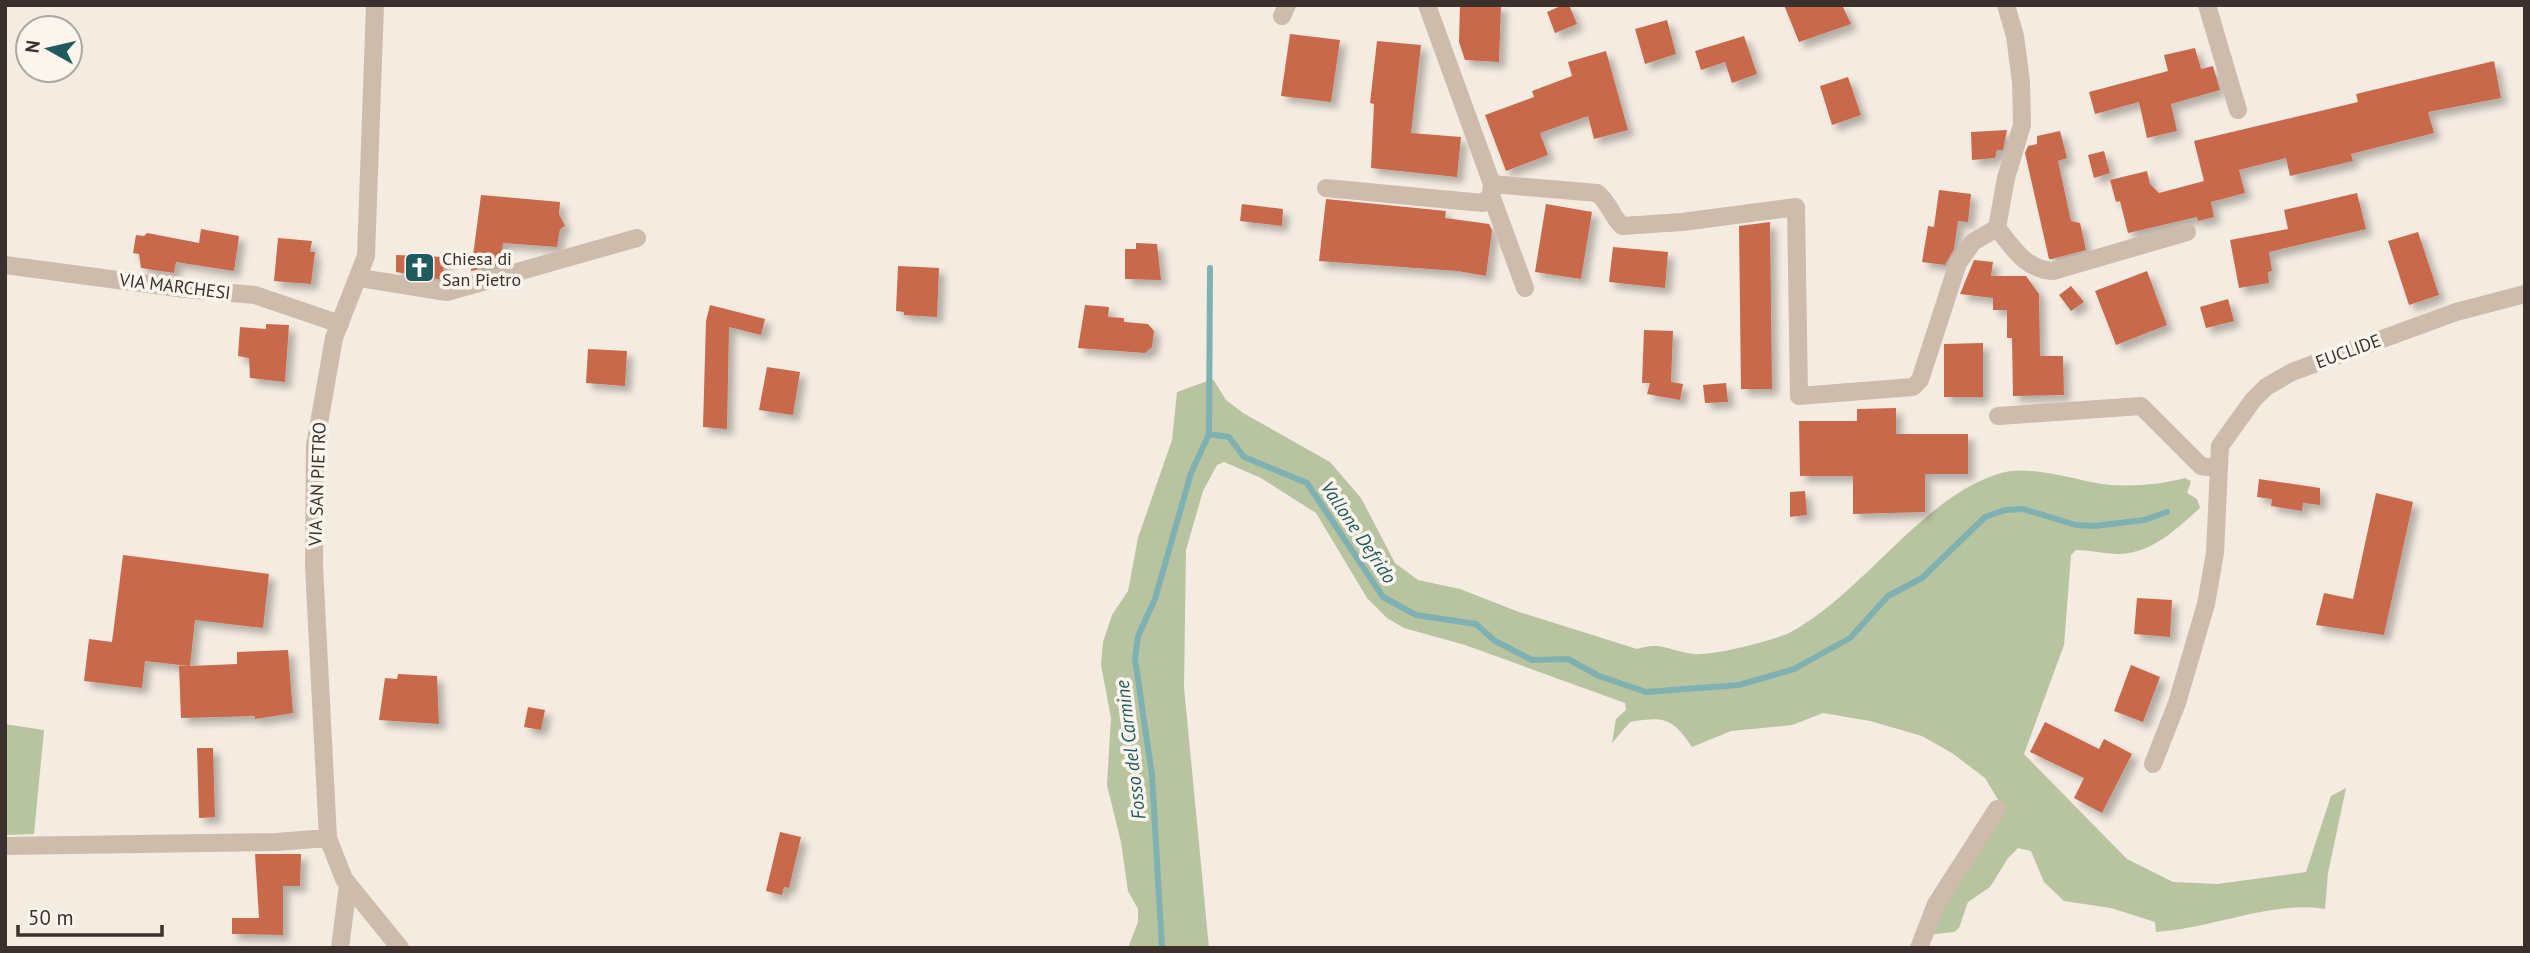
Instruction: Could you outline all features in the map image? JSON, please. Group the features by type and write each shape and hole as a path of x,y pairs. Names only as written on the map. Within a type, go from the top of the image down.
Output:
{"street":[{"name":"VIA SAN PIETRO","path":"375,5 367,230 359,278 340,324 330,361 315,446 314,566 328,838 348,885 400,948"},
{"path":"1427,5 1525,288"},
{"path":"2006,5 2017,47 2022,125 2006,178 1997,228 2024,261 2037,270 2053,271 2188,232"},
{"path":"2207,5 2238,110"},
{"path":"1326,188 1483,202 1492,190"},
{"path":"1492,190 1597,193 1606,200 1612,217 1622,226 1682,222 1796,207 1799,396 1913,387 1920,380 1964,251 1973,242 1997,228"},
{"path":"359,278 447,292 637,238"},
{"name":"VIA MARCHESI","path":"5,265 185,289 254,295 340,324"},
{"name":"EUCLIDE","path":"2153,764 2177,704 2206,604 2215,553 2220,446 2253,400 2266,387 2292,372 2456,312 2525,294"},
{"path":"1998,416 2141,407 2201,466 2217,468"},
{"path":"1919,948 1936,904 1997,809"},
{"path":"5,846 276,842 328,838"},
{"path":"340,948 348,885"}],"green space":[{"path":"1213,379 1226,400 1243,413 1330,462 1361,498 1395,563 1418,580 1460,589 1519,612 1637,649 1659,646 1693,654 1713,653 1791,632 1844,593 1945,502 1972,485 2001,473 2036,471 2118,485 2153,484 2185,478 2191,481 2187,493 2197,499 2200,508 2164,538 2132,553 2076,550 2071,555 2064,645 2024,754 2127,859 2173,882 2217,884 2306,872 2331,796 2346,788 2328,873 2325,909 2285,908 2156,932 2155,922 2111,908 2064,901 2044,882 2031,851 2018,848 2008,858 1990,887 1968,902 1959,928 1954,932 1928,935 2000,803 1985,778 1952,753 1922,736 1870,721 1823,713 1792,725 1731,731 1692,747 1679,730 1667,721 1642,720 1630,722 1612,743 1616,719 1626,710 1625,703 1465,645 1404,628 1387,618 1367,598 1316,513 1261,478 1224,462 1217,465 1203,491 1186,550 1184,687 1209,948 1128,948 1138,922 1138,909 1128,891 1121,842 1107,785 1111,718 1101,665 1103,642 1112,615 1128,591 1138,538 1172,440 1177,392"},
{"path":"5,724 44,730 34,834 5,835"}],"building":[{"path":"1460,5 1501,5 1499,62 1465,60 1459,42"},
{"path":"1569,5 1577,24 1555,33 1547,12"},
{"path":"1784,5 1842,5 1851,24 1799,42"},
{"path":"1667,20 1676,54 1645,64 1635,29"},
{"path":"1290,34 1340,40 1331,102 1281,96"},
{"path":"1744,36 1757,74 1732,83 1725,62 1701,70 1695,51"},
{"path":"1377,41 1421,45 1411,133 1461,137 1457,177 1371,168 1374,104 1370,103"},
{"path":"2195,48 2201,69 2213,66 2220,90 2171,104 2177,131 2147,138 2139,102 2095,114 2089,92 2168,71 2164,55"},
{"path":"1606,51 1628,130 1594,139 1588,116 1540,133 1548,155 1506,171 1485,115 1534,97 1532,91 1572,76 1568,62"},
{"path":"2494,61 2501,98 2428,112 2434,133 2351,154 2353,161 2290,176 2286,158 2239,170 2245,193 2211,202 2214,217 2198,221 2197,217 2128,233 2120,201 2116,202 2110,180 2147,171 2150,184 2159,193 2204,181 2194,141 2358,102 2356,94"},
{"path":"1848,77 1861,115 1832,125 1820,86"},
{"path":"2007,130 2003,150 1997,150 1995,158 1972,160 1971,132"},
{"path":"2060,131 2067,158 2058,161 2071,221 2080,223 2086,250 2049,259 2025,153 2028,146 2037,144 2037,136"},
{"path":"2104,151 2110,173 2094,178 2088,155"},
{"path":"1939,190 1971,194 1968,222 1958,221 1954,249 1945,265 1922,262 1928,226 1934,227"},
{"path":"2357,193 2366,229 2269,252 2272,271 2268,272 2269,283 2239,288 2230,240 2288,229 2284,210"},
{"path":"481,195 560,202 559,214 565,226 560,229 557,247 503,243 500,265 471,271"},
{"path":"1326,199 1446,211 1445,218 1489,224 1492,230 1486,276 1458,271 1319,261"},
{"path":"1242,204 1283,209 1282,226 1240,221"},
{"path":"1546,204 1592,212 1581,279 1535,272"},
{"path":"1770,222 1772,389 1741,389 1739,226"},
{"path":"201,229 239,236 234,271 176,262 174,273 141,268 139,254 133,253 136,235 144,236 147,233 199,243"},
{"path":"2418,232 2439,295 2409,305 2388,241"},
{"path":"278,238 312,241 310,252 315,252 311,284 274,281"},
{"path":"1136,243 1157,244 1161,280 1125,279 1125,249 1136,249"},
{"path":"1613,247 1668,252 1665,288 1609,282"},
{"name":"Chiesa di San Pietro","path":"396,255 444,257 443,280 396,272"},
{"path":"1974,260 1993,262 1991,276 2026,276 2039,294 2040,356 2063,356 2064,395 2013,396 2012,338 2007,338 2007,310 1993,310 1993,298 1960,294"},
{"path":"898,266 939,268 937,317 904,315 904,312 896,311"},
{"path":"2147,271 2167,325 2116,345 2095,291"},
{"path":"2071,286 2084,302 2071,311 2059,295"},
{"path":"2228,299 2234,321 2206,328 2200,307"},
{"path":"710,305 765,319 761,335 729,327 727,429 703,427 706,321"},
{"path":"1085,305 1109,307 1108,317 1124,318 1124,322 1148,324 1154,331 1152,347 1145,353 1078,348"},
{"path":"266,324 289,325 285,382 250,378 249,358 238,356 240,327 266,329"},
{"path":"1644,330 1673,331 1671,382 1683,384 1680,400 1647,394 1650,383 1642,383"},
{"path":"1983,343 1983,397 1944,397 1944,344"},
{"path":"588,349 627,351 625,386 586,383"},
{"path":"767,367 800,372 793,415 759,410"},
{"path":"1726,383 1728,402 1705,403 1703,385"},
{"path":"1896,408 1896,434 1968,434 1968,474 1925,474 1925,512 1853,514 1853,476 1800,476 1799,421 1857,421 1857,409"},
{"path":"2259,479 2320,488 2320,505 2303,503 2302,511 2271,506 2272,499 2257,497"},
{"path":"1805,491 1807,515 1790,517 1790,492"},
{"path":"2376,493 2413,502 2384,635 2316,625 2324,593 2353,599"},
{"path":"123,555 269,574 263,628 195,620 190,666 237,664 237,652 288,650 293,713 255,719 255,716 181,718 179,666 189,666 145,661 142,688 84,681 89,639 112,642"},
{"path":"2137,598 2172,600 2170,637 2134,634"},
{"path":"2131,665 2160,677 2143,722 2114,711"},
{"path":"398,674 437,676 439,724 379,720 385,678 397,679"},
{"path":"528,707 545,710 541,730 524,727"},
{"path":"2045,722 2099,749 2104,739 2132,754 2102,813 2074,798 2084,778 2030,752"},
{"path":"197,748 213,748 215,817 199,818"},
{"path":"780,832 801,837 789,888 784,887 782,895 766,891"},
{"path":"255,854 301,854 300,886 283,886 283,935 232,934 232,918 259,918"}],"waterway":[{"name":"Fosso del Carmine","path":"1162,948 1152,775 1135,659 1138,636 1155,599 1191,473 1209,434 1210,268"},
{"name":"Vallone Defrido","path":"1209,434 1229,437 1244,457 1307,483 1383,597 1416,615 1476,624 1495,641 1532,660 1568,659 1599,676 1646,692 1739,685 1794,669 1850,638 1888,596 1922,578 1985,517 2005,510 2023,509 2076,525 2095,526 2144,520 2167,512"}],"place":[{"name":"Chiesa di San Pietro","path":"419,268"}]}
